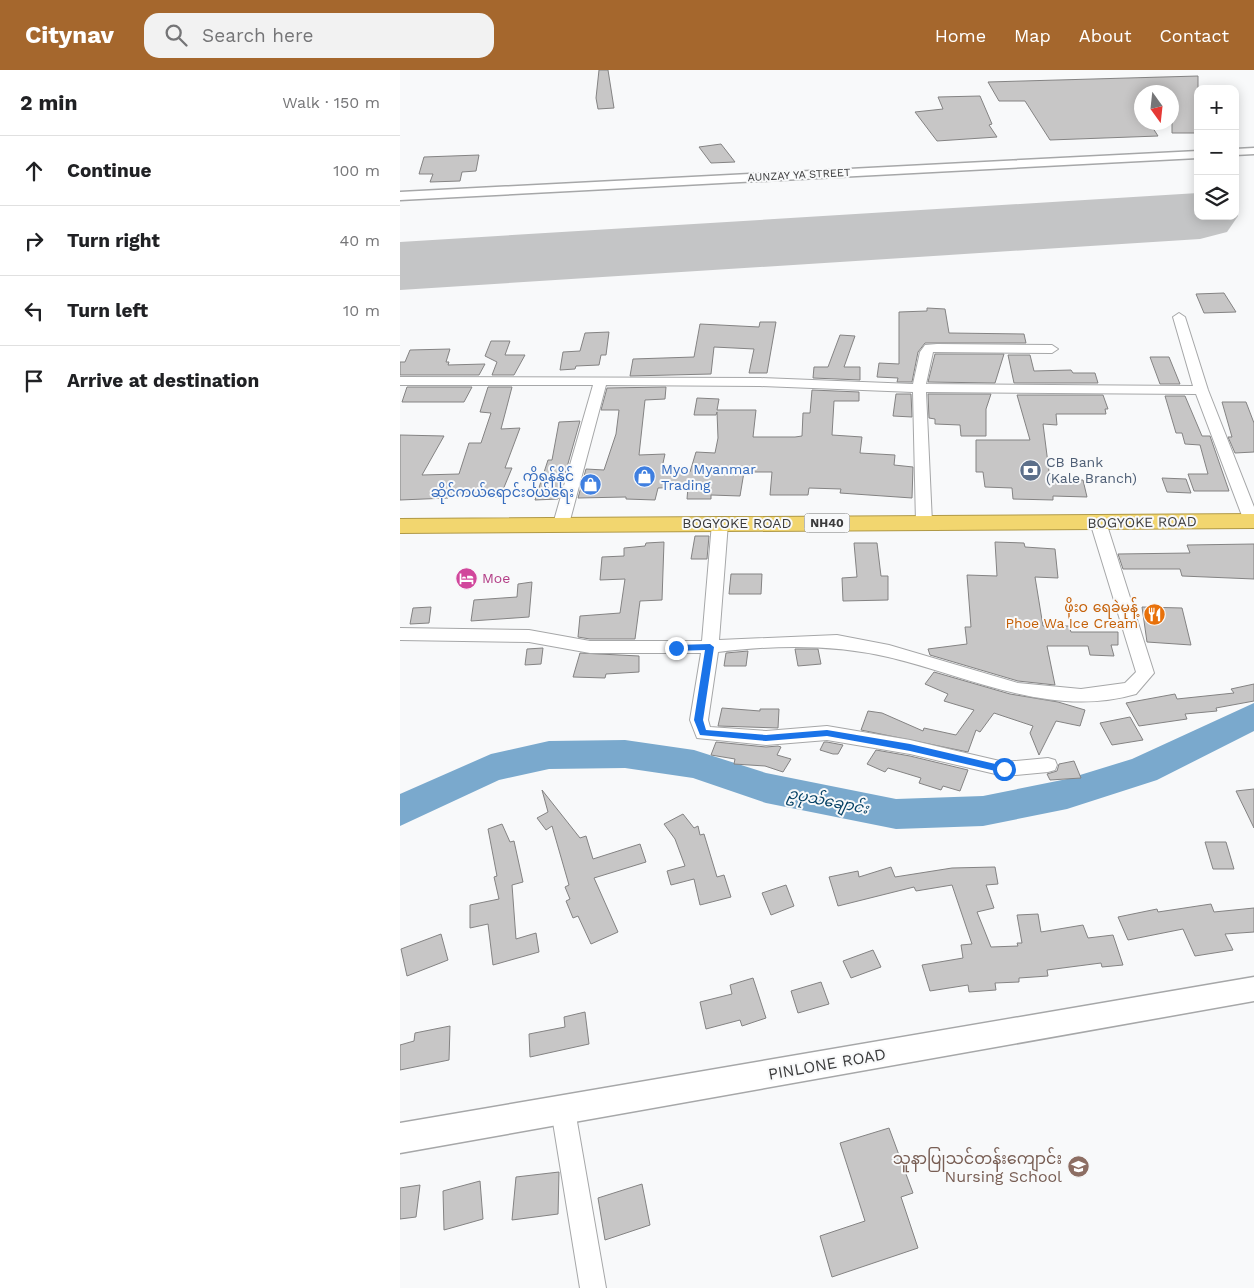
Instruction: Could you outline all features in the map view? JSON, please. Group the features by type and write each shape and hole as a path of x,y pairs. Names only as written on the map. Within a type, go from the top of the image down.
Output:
{"highway":[{"name":"BOGYOKE ROAD","path":"400,526 1253,521"}],"street":[{"path":"1239,152 1254,151"},
{"name":"AUNZAY YA STREET","path":"400,196 1194,154"},
{"path":"1179,317 1202,390 1253,521"},
{"path":"924,524 919,388 926,352 929,348 1052,349"},
{"path":"400,381 760,382 919,388 1202,390"},
{"path":"561,524 600,382"},
{"path":"400,634 529,636 590,647 710,647 734,644 837,641 889,651 1018,689 1081,695 1130,689 1145,673 1098,522"},
{"path":"720,523 710,647 699,720 703,733 766,738 827,733 910,747 1004,769 1048,765"},
{"name":"PINLONE ROAD","path":"400,1138 1254,989"},
{"path":"563,1110 593,1288"}],"building":[{"path":"599,70 608,70 614,108 598,109 596,98"},
{"path":"1198,76 1198,85 1194,85 1194,133 1172,133 1172,130 1179,130 1179,85 1134,85 1134,130 1154,130 1158,136 1050,140 1025,101 999,101 988,82"},
{"path":"980,96 992,124 989,125 997,137 937,141 915,112 943,109 938,97"},
{"path":"721,144 735,162 711,163 699,147"},
{"path":"479,155 476,171 462,172 460,181 430,182 433,174 419,174 424,157"},
{"path":"1224,293 1236,312 1204,313 1196,294"},
{"path":"927,308 945,309 949,333 1024,334 1026,343 925,343 918,352 912,382 897,382 898,378 877,377 879,363 899,364 899,312 927,311"},
{"path":"760,322 776,322 767,373 749,373 754,349 714,347 711,374 630,376 633,359 694,357 700,324 759,327"},
{"path":"609,332 606,355 601,355 599,365 576,366 575,369 560,370 563,352 580,351 585,333"},
{"path":"840,335 855,336 844,367 860,367 860,380 813,378 814,367 828,367"},
{"path":"491,341 510,341 505,355 525,355 514,375 492,375 497,362 485,356"},
{"path":"450,349 446,362 449,362 448,365 485,364 479,375 400,375 400,362 405,362 410,350"},
{"path":"935,354 1004,354 995,383 928,382"},
{"path":"1008,355 1030,355 1034,371 1071,370 1073,373 1095,373 1098,383 1014,383"},
{"path":"1150,357 1169,357 1180,384 1160,384"},
{"path":"407,387 472,387 464,402 402,402"},
{"path":"488,387 512,387 501,429 520,428 505,468 512,468 500,497 449,496 448,498 400,500 400,435 444,436 422,475 459,474 469,443 481,443 491,413 480,412"},
{"path":"666,387 665,399 645,400 639,455 665,454 661,472 690,472 696,452 715,453 718,438 717,412 716,415 694,415 697,398 719,399 717,410 756,410 753,437 795,437 802,436 803,413 810,413 812,390 859,392 859,401 834,401 832,435 862,437 860,453 895,455 894,465 913,467 912,498 840,493 841,489 809,488 808,495 770,495 772,472 744,472 740,496 711,495 711,499 687,499 688,487 658,488 655,500 626,499 626,497 578,498 586,469 604,470 616,434 619,410 601,410 607,388"},
{"path":"896,394 911,394 912,417 893,416"},
{"path":"928,394 991,394 986,409 986,436 961,436 960,425 935,424 935,419 929,418"},
{"path":"1017,395 1103,395 1108,409 1105,409 1106,414 1056,414 1057,425 1043,424 1050,479 1083,480 1087,497 1053,496 1053,500 1013,499 1012,488 985,487 983,472 976,472 976,440 1030,440"},
{"path":"1165,396 1185,396 1202,436 1210,436 1229,491 1194,491 1188,474 1208,474 1200,445 1185,444 1182,433 1176,433"},
{"path":"1222,402 1246,402 1254,423 1254,452 1235,453 1228,437 1232,437"},
{"path":"580,421 558,499 535,500 548,460 552,460 559,422"},
{"path":"1162,478 1186,479 1191,493 1167,492"},
{"path":"695,536 709,536 707,559 691,559"},
{"path":"664,542 662,600 640,601 635,639 590,639 578,637 580,616 620,613 625,579 600,580 602,557 624,556 624,548 645,546 646,543"},
{"path":"995,542 1024,543 1025,547 1055,549 1058,578 1035,577 1043,626 1069,626 1071,632 1118,632 1118,645 1111,645 1114,656 1090,655 1088,646 1047,646 1055,685 1018,681 930,655 928,649 967,644 965,627 971,627 967,575 997,576"},
{"path":"854,543 877,543 881,576 888,576 888,600 843,601 842,578 857,577"},
{"path":"1254,544 1254,579 1182,576 1180,569 1123,569 1118,554 1190,553 1187,545"},
{"path":"731,574 762,574 761,594 729,594"},
{"path":"532,582 529,617 471,621 474,600 517,597 518,584"},
{"path":"431,607 429,623 410,624 413,608"},
{"path":"1142,607 1182,608 1191,645 1147,642"},
{"path":"543,648 541,664 525,665 527,649"},
{"path":"795,649 818,649 821,664 798,666"},
{"path":"748,651 746,666 724,666 726,653"},
{"path":"580,653 639,656 639,672 606,674 605,678 573,677"},
{"path":"934,672 1010,694 1058,702 1085,710 1080,726 1056,721 1039,755 1030,733 1033,726 994,713 980,732 976,730 968,752 861,730 868,711 882,713 923,731 924,728 956,735 974,710 944,701 948,694 925,684"},
{"path":"1254,684 1254,701 1216,708 1217,711 1185,714 1187,719 1139,726 1126,703 1175,694 1177,699 1234,693 1231,689"},
{"path":"722,708 760,711 760,709 779,709 778,728 718,726"},
{"path":"1130,717 1143,740 1112,745 1100,723"},
{"path":"716,742 766,747 778,746 781,747 777,755 791,759 783,772 765,766 734,764 735,759 711,755"},
{"path":"824,742 843,745 838,754 833,754 820,750"},
{"path":"876,750 968,770 960,791 943,786 941,790 919,783 921,778 888,768 885,772 867,764"},
{"path":"1074,761 1081,778 1050,780 1047,774 1057,771 1059,764"},
{"path":"1254,789 1254,828 1236,791"},
{"path":"542,790 580,838 586,836 593,859 640,844 646,862 594,878 618,932 591,944 578,916 573,918 566,901 570,899 565,887 569,885 552,826 546,830 537,818 548,812"},
{"path":"683,814 694,828 698,826 700,835 704,834 717,877 724,875 731,897 700,905 694,879 671,885 667,871 685,866 675,839 664,824"},
{"path":"502,824 510,842 514,841 523,882 512,885 516,939 536,933 539,952 493,965 488,924 470,928 470,905 499,899 494,877 497,876 488,829"},
{"path":"1205,842 1226,842 1234,869 1213,869"},
{"path":"891,867 895,877 952,868 995,867 998,884 986,885 994,908 977,912 991,947 1018,946 1017,943 1022,943 1017,915 1038,914 1041,932 1083,925 1088,938 1113,935 1123,965 1102,967 1101,963 1047,970 1048,976 1019,978 1019,982 995,983 996,990 969,992 968,985 930,991 922,965 963,958 961,945 972,944 952,885 916,891 914,887 838,906 829,877 858,871 859,877"},
{"path":"786,885 794,906 771,915 762,893"},
{"path":"1211,904 1214,912 1254,908 1254,932 1225,934 1233,950 1195,956 1183,929 1128,940 1118,917 1157,909 1158,912"},
{"path":"441,934 448,960 407,976 401,949"},
{"path":"873,950 881,967 851,978 843,961"},
{"path":"753,978 766,1018 742,1026 740,1020 706,1029 700,1002 732,994 730,985"},
{"path":"821,982 829,1004 798,1013 791,991"},
{"path":"585,1012 589,1044 530,1057 529,1034 565,1027 564,1017"},
{"path":"450,1026 449,1060 400,1070 400,1045 414,1041 415,1033"},
{"path":"889,1128 913,1193 901,1197 918,1248 832,1277 820,1236 865,1221 840,1143"},
{"path":"559,1172 558,1214 512,1220 516,1177"},
{"path":"480,1181 483,1219 444,1230 443,1191"},
{"path":"642,1184 650,1225 605,1240 598,1198"},
{"path":"420,1185 416,1217 400,1219 400,1188"}],"waterway":[{"name":"ဥပုသ်ချောင်း","path":"400,811 491,768 549,755 625,754 694,764 766,788 896,814 983,811 1067,794 1144,770 1254,716"}],"runway":[{"path":"400,266 1194,216"}],"place":[{"name":"CB Bank (Kale Branch)","path":"1030,470"},
{"name":"Myo Myanmar Trading","path":"645,477"},
{"name":"ကိုရန်နိုင် ဆိုင်ကယ်ရောင်းဝယ်ရေး","path":"590,484"},
{"name":"Moe","path":"466,578"},
{"name":"ဖိုးဝ ရေခဲမုန့် Phoe Wa Ice Cream","path":"1154,615"},
{"name":"သူနာပြုသင်တန်းကျောင်း Nursing School","path":"1078,1167"}],"route":[{"path":"676,648 710,647 699,720 703,733 766,738 827,733 910,747 1004,769"}]}
